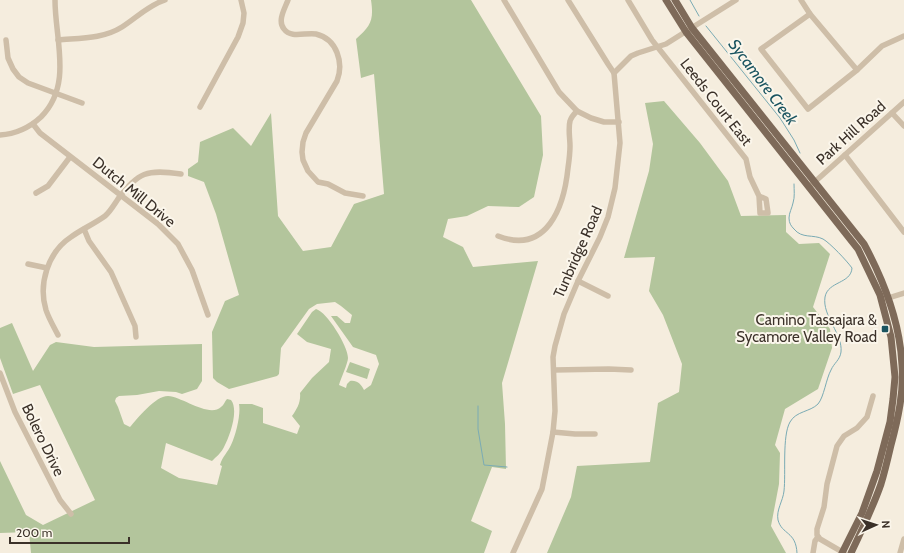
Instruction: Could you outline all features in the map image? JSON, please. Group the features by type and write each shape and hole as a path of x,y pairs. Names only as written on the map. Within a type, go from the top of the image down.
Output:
{"main road":[{"path":"666,0 812,185 858,249 885,299 898,337 902,364 902,396 898,420 881,484 865,524 851,553"},
{"path":"675,0 689,30"},
{"path":"843,553 862,513 877,471 890,422 895,377 894,356 885,299"}],"street":[{"path":"0,135 14,133 33,124 45,113 57,94 60,72 55,0"},
{"path":"58,40 99,36 110,33 122,27 149,8 165,0"},
{"path":"200,107 238,37 244,12 241,0"},
{"path":"288,0 282,17 281,24 283,29 288,33 295,35 316,34 326,38 333,45 338,54 340,65 339,75 306,133 303,142 303,160 308,171 318,182 328,184 345,194 363,196"},
{"path":"504,0 559,92 577,111 591,118 604,122 619,122"},
{"path":"568,0 614,73 631,56 666,44 736,0"},
{"name":"Leeds Court East","path":"628,0 652,40 746,159 750,177 760,196"},
{"path":"801,0 810,14 857,70"},
{"path":"810,14 761,49 808,109 857,70 882,46 904,36"},
{"path":"6,40 8,58 19,77 28,83 82,103"},
{"name":"Tunbridge Road","path":"513,553 542,488 553,432 555,411 554,346 564,314 608,217 615,188 619,164 620,143 614,73"},
{"name":"Park Hill Road","path":"812,185 904,102"},
{"path":"498,236 508,240 526,240 543,233 551,224 564,189 568,170 570,147 569,127 571,119 577,111"},
{"path":"892,112 904,126"},
{"name":"Dutch Mill Drive","path":"33,124 40,133 158,224 178,244 192,270 208,315"},
{"path":"845,155 904,232"},
{"path":"36,193 48,186 70,157"},
{"path":"58,335 46,310 43,283 51,258 59,246 71,236 106,215 133,180 153,172 181,174"},
{"path":"84,229 89,241 111,272 135,326 136,337"},
{"path":"28,264 47,268"},
{"path":"578,281 608,296"},
{"path":"885,299 904,292"},
{"path":"554,370 631,370"},
{"name":"Bolero Drive","path":"0,373 15,412 25,432 60,500 71,514"},
{"path":"843,553 818,537 816,529 824,507 828,477 837,446 844,436 857,428 867,416 873,396"},
{"path":"553,432 595,434"},
{"path":"813,553 815,541 818,537"},
{"path":"900,553 904,539"}],"green space":[{"path":"371,0 471,0 541,116 543,155 534,197 519,207 488,206 467,216 448,219 443,237 463,247 473,267 538,261 502,383 506,469 492,467 471,521 492,531 484,553 31,553 29,532 0,533 0,461 26,515 43,525 95,500 40,385 13,394 0,358 0,328 12,323 33,371 50,345 56,342 94,347 202,344 202,381 197,389 182,394 176,392 159,391 137,395 119,396 115,401 124,424 130,427 152,403 163,397 174,397 203,409 210,410 216,410 221,407 227,399 231,400 233,404 234,416 231,430 223,449 212,461 166,443 161,468 179,478 217,485 222,466 220,465 221,462 233,441 239,419 239,404 252,404 263,408 263,423 297,434 300,426 292,416 296,411 300,399 300,393 312,378 329,362 331,349 307,342 297,334 312,312 316,309 321,311 326,316 345,346 348,360 339,385 346,388 350,381 355,381 360,384 364,390 371,385 379,364 376,355 353,347 331,316 337,316 345,323 350,323 352,315 335,302 317,304 309,309 281,348 279,374 277,376 229,389 213,378 212,332 225,301 239,295 216,214 204,182 188,176 188,169 198,162 200,142 233,128 251,146 271,113 278,216 303,251 331,247 354,204 384,194 374,74 361,78 356,39 365,30 372,18"},
{"path":"664,101 700,143 728,181 741,216 786,215 786,232 799,244 819,243 830,254 813,307 830,329 832,348 818,389 785,409 775,445 780,453 779,484 771,526 786,553 547,553 571,497 577,466 650,462 658,403 679,392 682,364 663,315 649,291 655,257 624,258 649,171 653,144 645,103"},
{"path":"350,362 370,369 367,379 346,372"}],"waterway":[{"name":"Sycamore Creek","path":"690,0 699,16"},
{"name":"Sycamore Creek","path":"706,26 780,118 794,140 800,153"},
{"name":"Sycamore Creek","path":"794,184 793,205 789,216 791,226 800,234 826,241 852,268 848,277 830,288 825,297 825,304 829,318 841,345 840,355 829,374 820,401 815,407 793,418 790,422 786,436 785,483 778,520 780,525 792,537 797,553"},
{"path":"478,406 478,429 484,465 507,467"}],"place":[{"name":"Camino Tassajara & Sycamore Valley Road","path":"885,329"}]}
